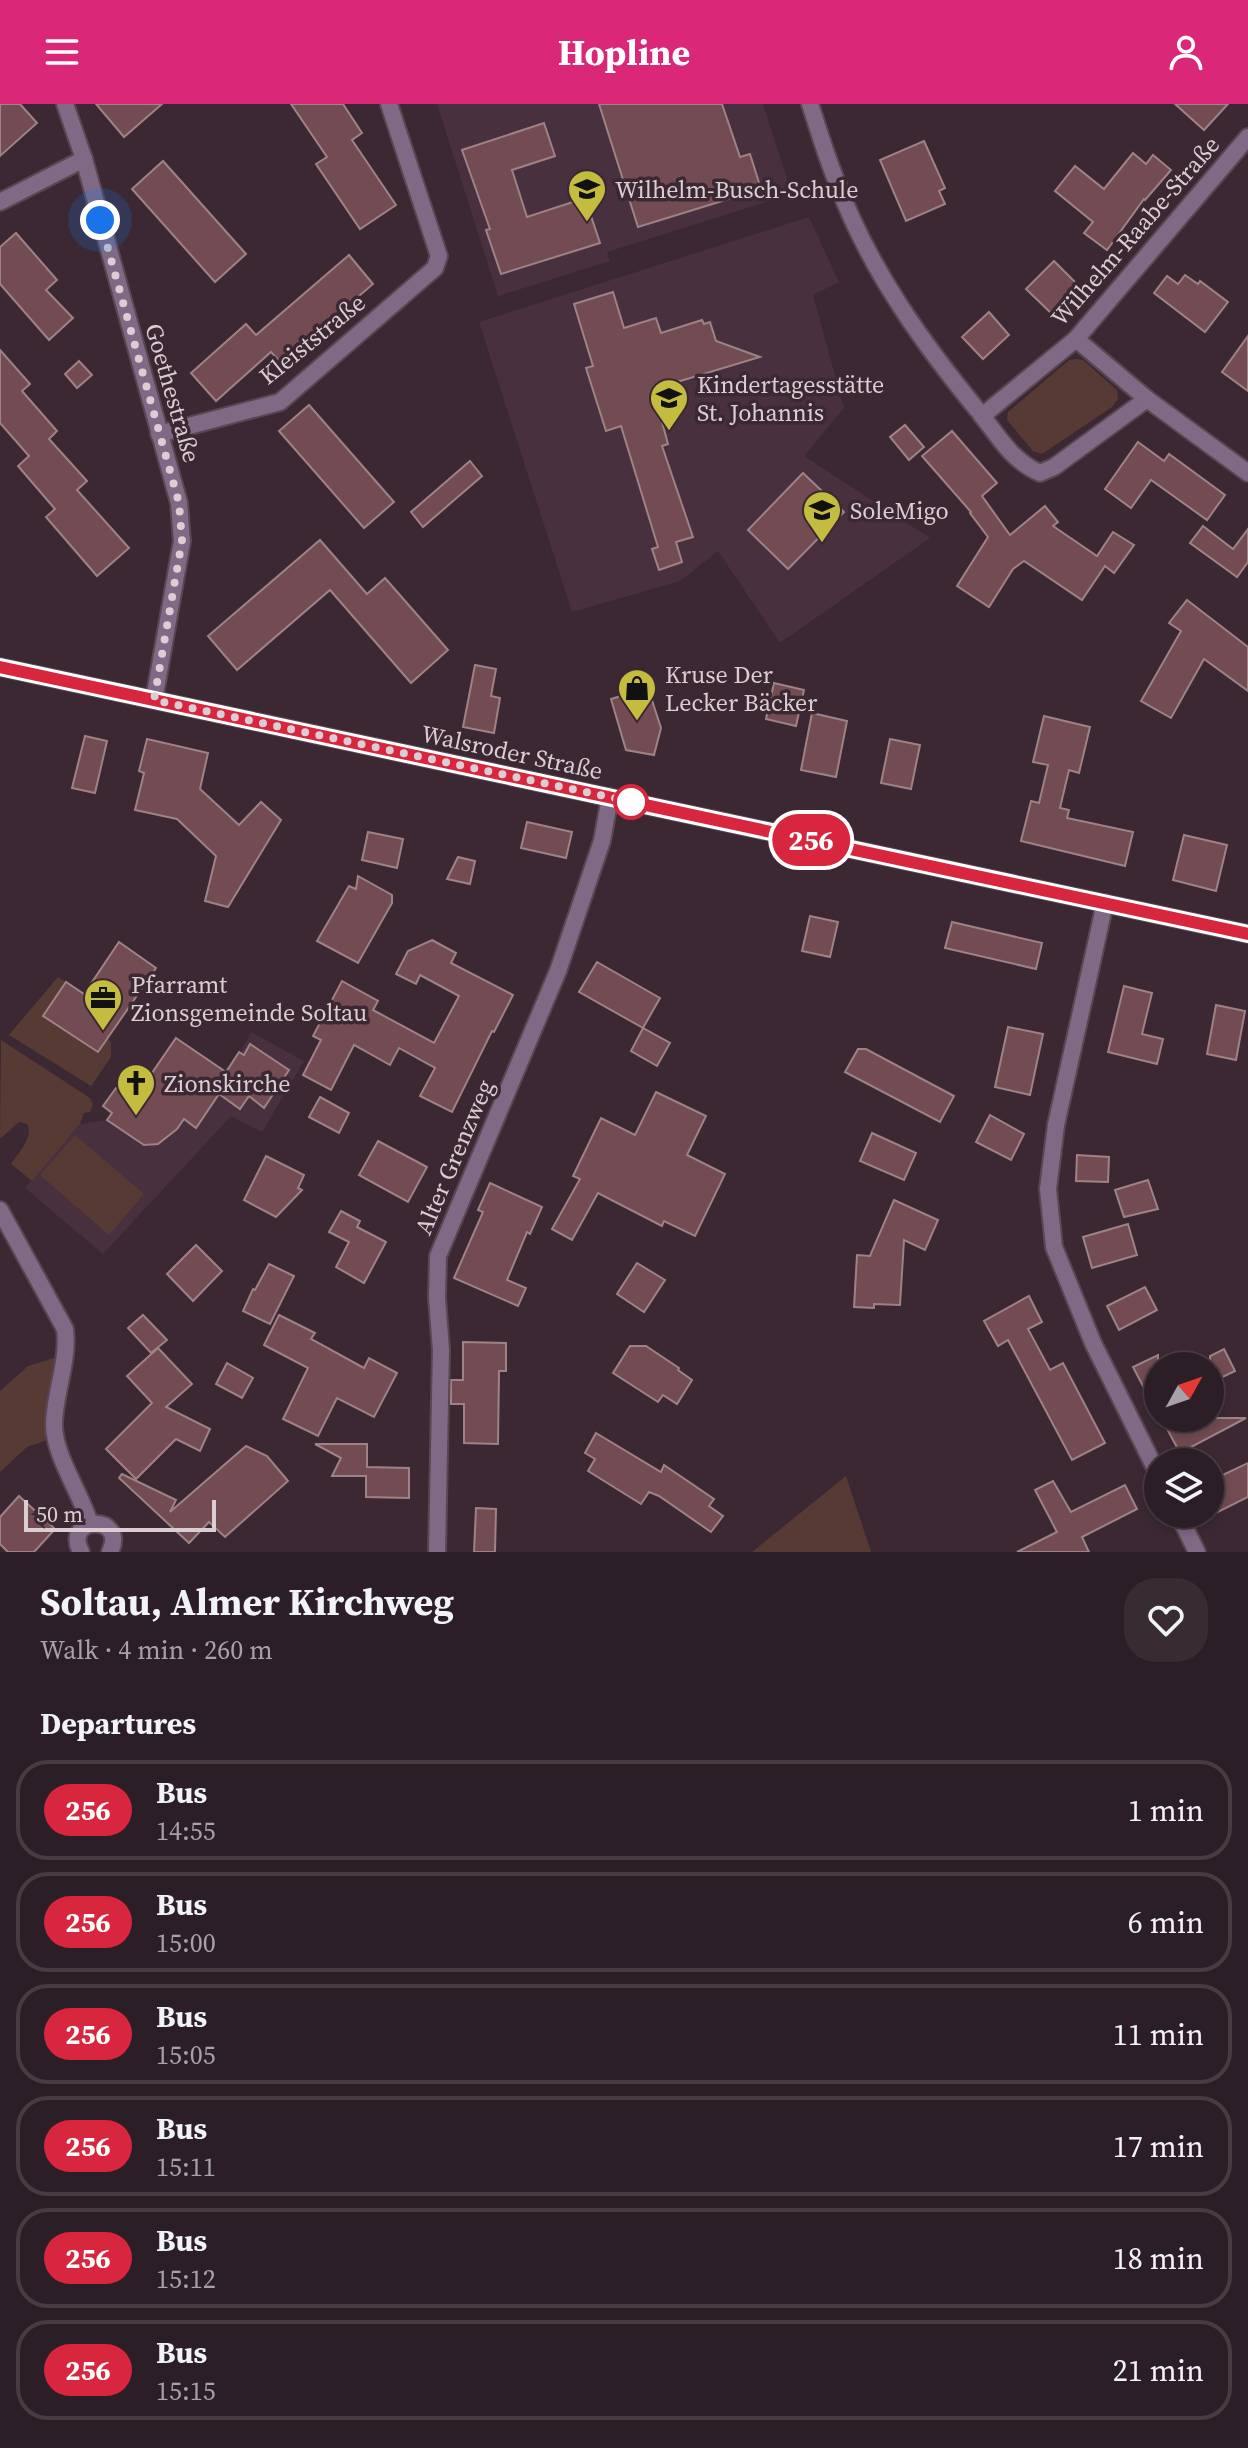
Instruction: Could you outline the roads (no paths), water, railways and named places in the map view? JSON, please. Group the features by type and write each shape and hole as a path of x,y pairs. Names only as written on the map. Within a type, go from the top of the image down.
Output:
{"main road":[{"name":"Walsroder Straße","path":"0,667 1248,934"}],"street":[{"name":"Goethestraße","path":"65,104 84,159 179,503 182,541 154,700"},
{"name":"Kleiststraße","path":"159,434 280,402 435,268 439,256 389,104"},
{"path":"810,104 837,185 886,283 925,344 1003,445 1026,467 1040,473 1054,467 1147,399"},
{"name":"Wilhelm-Raabe-Straße","path":"982,416 1076,339 1248,137"},
{"path":"0,202 84,159"},
{"path":"1076,339 1147,399 1248,473"},
{"name":"Alter Grenzweg","path":"437,1552 441,1350 438,1256 558,971 602,841 610,797"},
{"path":"1105,903 1056,1125 1048,1189 1054,1247 1093,1343 1145,1448"},
{"path":"0,1210 65,1329 67,1345 54,1425 60,1454 84,1502 90,1524"},
{"path":"81,1552 77,1546 79,1533 90,1524 99,1523 110,1530 114,1541 110,1552"},
{"path":"1185,1528 1197,1552"}],"place":[{"name":"Wilhelm-Busch-Schule","path":"587,223"},
{"name":"Kindertagesstätte St. Johannis","path":"669,432"},
{"name":"SoleMigo","path":"822,544"},
{"name":"Kruse Der Lecker Bäcker","path":"637,722"},
{"name":"Pfarramt Zionsgemeinde Soltau","path":"103,1032"},
{"name":"Zionskirche","path":"136,1117"}]}
